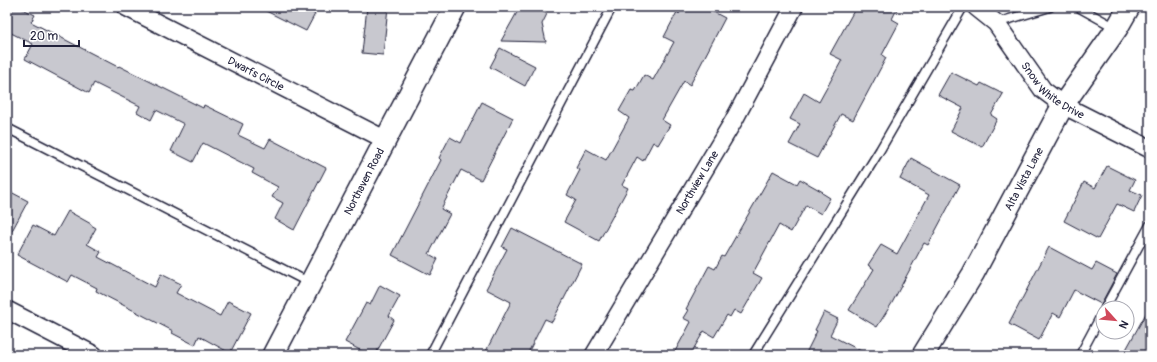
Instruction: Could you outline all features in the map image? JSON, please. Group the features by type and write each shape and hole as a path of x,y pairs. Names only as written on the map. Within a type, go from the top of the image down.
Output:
{"street":[{"name":"Dwarfs Circle","path":"126,7 386,140"},
{"name":"Northaven Road","path":"273,355 455,7"},
{"name":"Northview Lane","path":"594,355 734,120 794,7"},
{"name":"Snow White Drive","path":"976,7 996,23 1043,90 1064,104 1150,149"},
{"name":"Alta Vista Lane","path":"923,355 973,274 1064,104 1117,28 1129,7"},
{"path":"7,310 94,355"}],"lane":[{"path":"430,355 612,7"},
{"path":"753,355 880,150 963,7"},
{"path":"996,23 1050,7"},
{"path":"1078,7 1117,28"},
{"path":"7,128 311,283"},
{"path":"1109,300 1150,224"},
{"path":"1080,355 1095,327"}],"building":[{"path":"7,7 19,7 35,15 31,22 118,67 119,66 203,108 204,105 243,124 238,135 265,148 270,139 326,168 294,230 275,219 283,203 272,197 278,187 252,173 254,169 203,143 193,162 171,151 184,124 156,110 151,120 137,112 140,106 94,83 89,93 25,59 33,44 7,31"},
{"path":"258,7 301,7 315,14 306,31"},
{"path":"367,7 388,7 383,55 362,53"},
{"path":"520,7 535,7 547,14 542,24 546,42 501,41"},
{"path":"683,7 704,7 725,18 690,85 684,81 662,120 670,125 658,145 653,142 643,161 637,157 622,185 628,188 599,241 564,222 576,200 567,195 580,170 576,168 586,149 606,160 629,118 619,111 631,90 635,91 644,75 653,80 674,42 664,37 677,12 679,14"},
{"path":"856,7 898,7 892,19 899,23 882,55 886,58 853,120 841,114 817,158 789,144 800,124 790,119 804,93 819,102 842,60 830,54"},
{"path":"500,48 535,66 525,86 490,67"},
{"path":"951,72 979,86 981,83 1003,94 991,115 997,119 982,147 951,131 963,108 938,95"},
{"path":"482,102 513,118 481,180 461,170 441,209 450,214 429,254 438,259 430,275 392,255 441,160 439,158 450,137 461,143"},
{"path":"911,158 960,185 928,245 924,243 892,303 877,327 849,310 874,269 868,265 881,245 897,254 929,195 900,179"},
{"path":"1107,166 1135,180 1130,190 1142,195 1134,212 1117,204 1098,239 1064,221 1084,182 1095,188"},
{"path":"773,171 797,184 800,179 823,192 822,193 830,198 821,214 806,205 791,232 779,225 753,273 762,278 741,314 734,310 730,317 727,315 714,337 704,331 690,355 673,355 691,322 683,318 688,310 686,309 709,266 715,269 722,256 724,257"},
{"path":"7,190 28,201 7,240"},
{"path":"68,211 96,228 87,244 101,252 98,257 155,287 161,274 181,284 176,293 220,316 228,301 251,313 230,353 199,336 195,345 172,333 173,331 96,291 97,288 72,275 68,282 17,255 33,225 54,236"},
{"path":"512,228 582,264 552,322 545,319 527,355 484,355 511,302 486,289 507,249 502,247"},
{"path":"1049,247 1092,270 1096,263 1117,274 1103,300 1095,301 1074,290 1060,317 1053,313 1039,340 1009,324"},
{"path":"380,285 400,296 389,316 394,320 375,355 369,355 345,342 366,303 370,305"},
{"path":"1150,306 1150,355 1123,355 1131,340 1135,340 1135,333"},
{"path":"824,312 838,319 830,335 869,355 805,355 817,331 815,330"}]}
